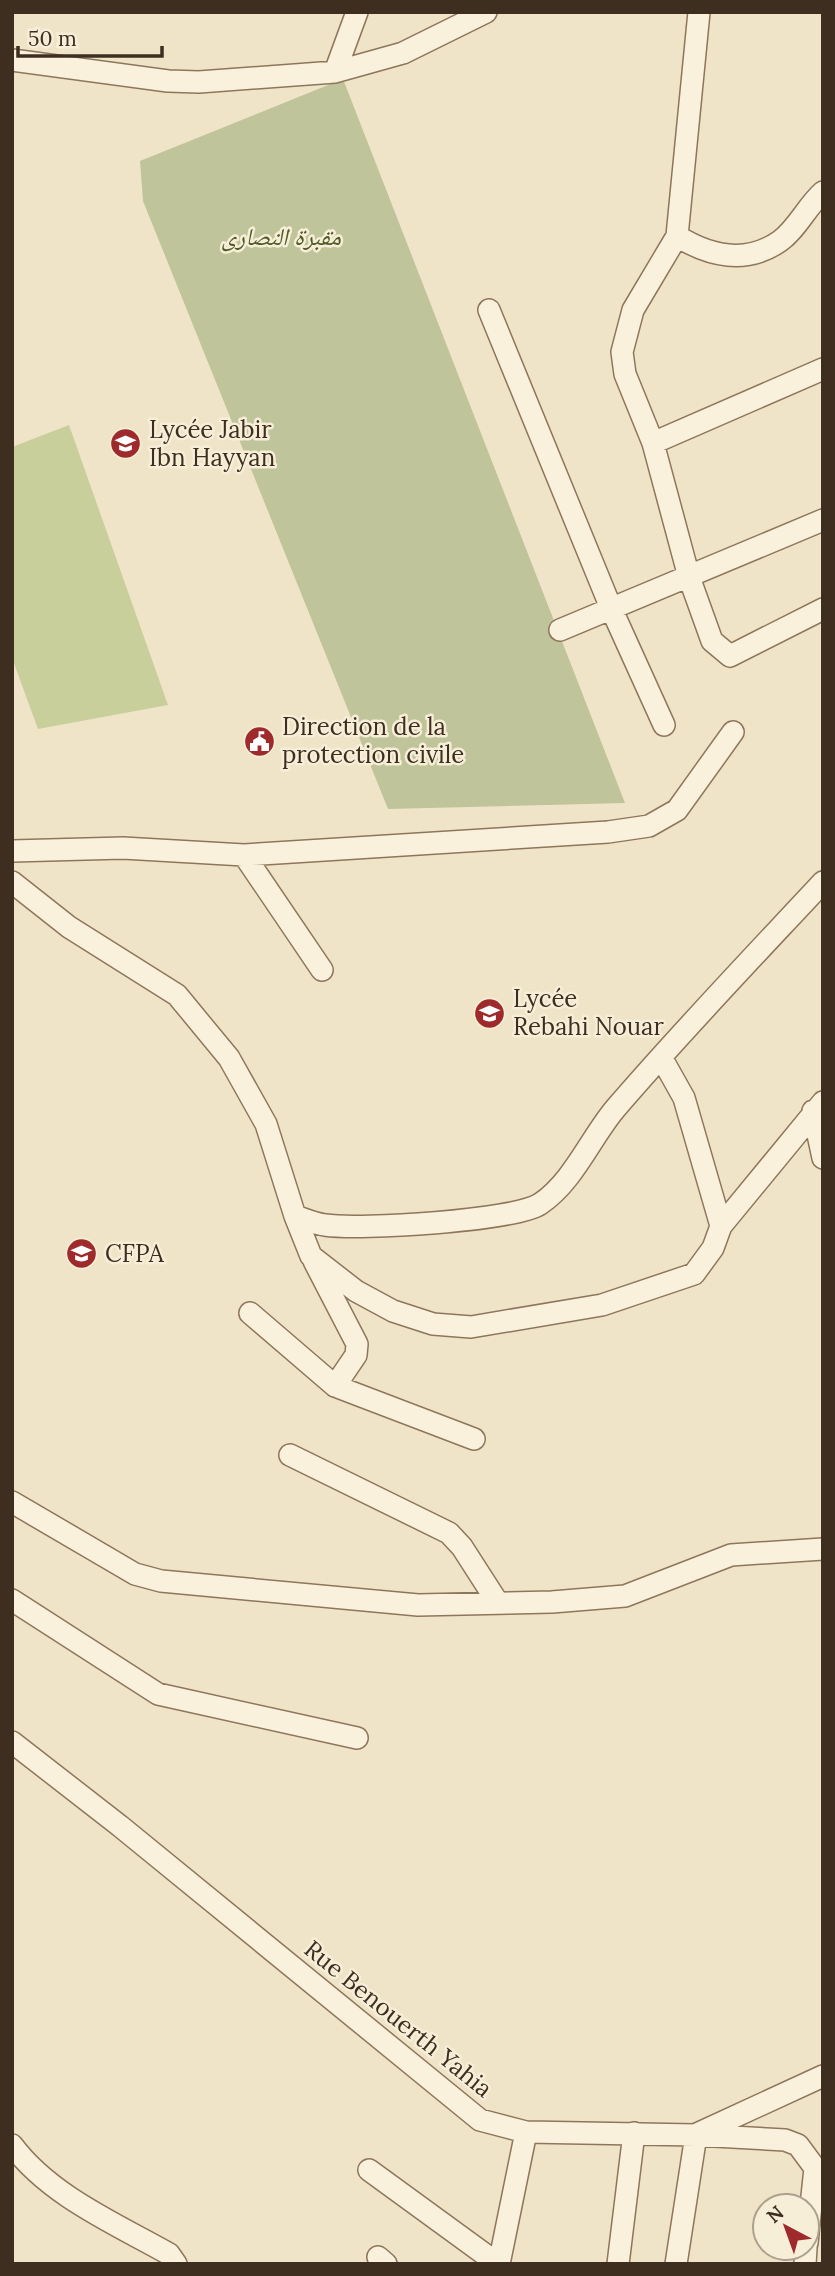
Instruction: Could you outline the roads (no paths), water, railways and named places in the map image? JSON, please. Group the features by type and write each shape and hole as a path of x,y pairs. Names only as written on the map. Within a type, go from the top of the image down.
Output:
{"street":[{"path":"335,72 357,12"},
{"path":"12,60 168,81 199,82 335,72 402,53 486,12"},
{"path":"699,12 677,236 633,310 622,352 625,374 653,443 689,577 712,641 730,656 823,609"},
{"path":"677,236 708,253 731,257 757,252 780,241 823,192"},
{"path":"489,310 611,608 664,725"},
{"path":"653,443 823,369"},
{"path":"560,630 823,520"},
{"path":"12,851 123,848 244,855 608,832 649,826 677,810 733,732"},
{"path":"244,855 322,970"},
{"path":"295,1216 321,1225 345,1227 460,1220 519,1213 538,1205 558,1189 612,1112 823,881"},
{"path":"12,882 69,927 177,995 229,1058 266,1124 295,1216 356,1344 356,1355 335,1386"},
{"path":"661,1057 684,1098 721,1226"},
{"path":"312,1256 356,1291 393,1311 433,1324 471,1327 602,1306 694,1274 713,1248 721,1226 818,1106"},
{"path":"818,1106 823,1158"},
{"path":"250,1313 335,1386 474,1439"},
{"path":"290,1455 449,1533 462,1547 498,1603"},
{"path":"12,1502 135,1574 161,1581 418,1605 625,1596 731,1555 823,1549"},
{"path":"12,1600 158,1694 357,1738"},
{"name":"Rue Benouerth Yahia","path":"12,1742 120,1826 480,2120 526,2132 696,2134 785,2140 798,2145 816,2168 813,2192"},
{"path":"676,2264 696,2134 823,2076"},
{"path":"369,2170 499,2264 526,2132"},
{"path":"618,2264 634,2133"},
{"path":"12,2146 30,2166 57,2187 169,2254 176,2264"}],"place":[{"name":"Lycée Jabir Ibn Hayyan","path":"126,444"},
{"name":"Direction de la protection civile","path":"259,741"},
{"name":"Lycée Rebahi Nouar","path":"490,1013"},
{"name":"CFPA","path":"82,1254"}],"park label":[{"name":"مقبرة النصارى","path":"281,237"}]}
